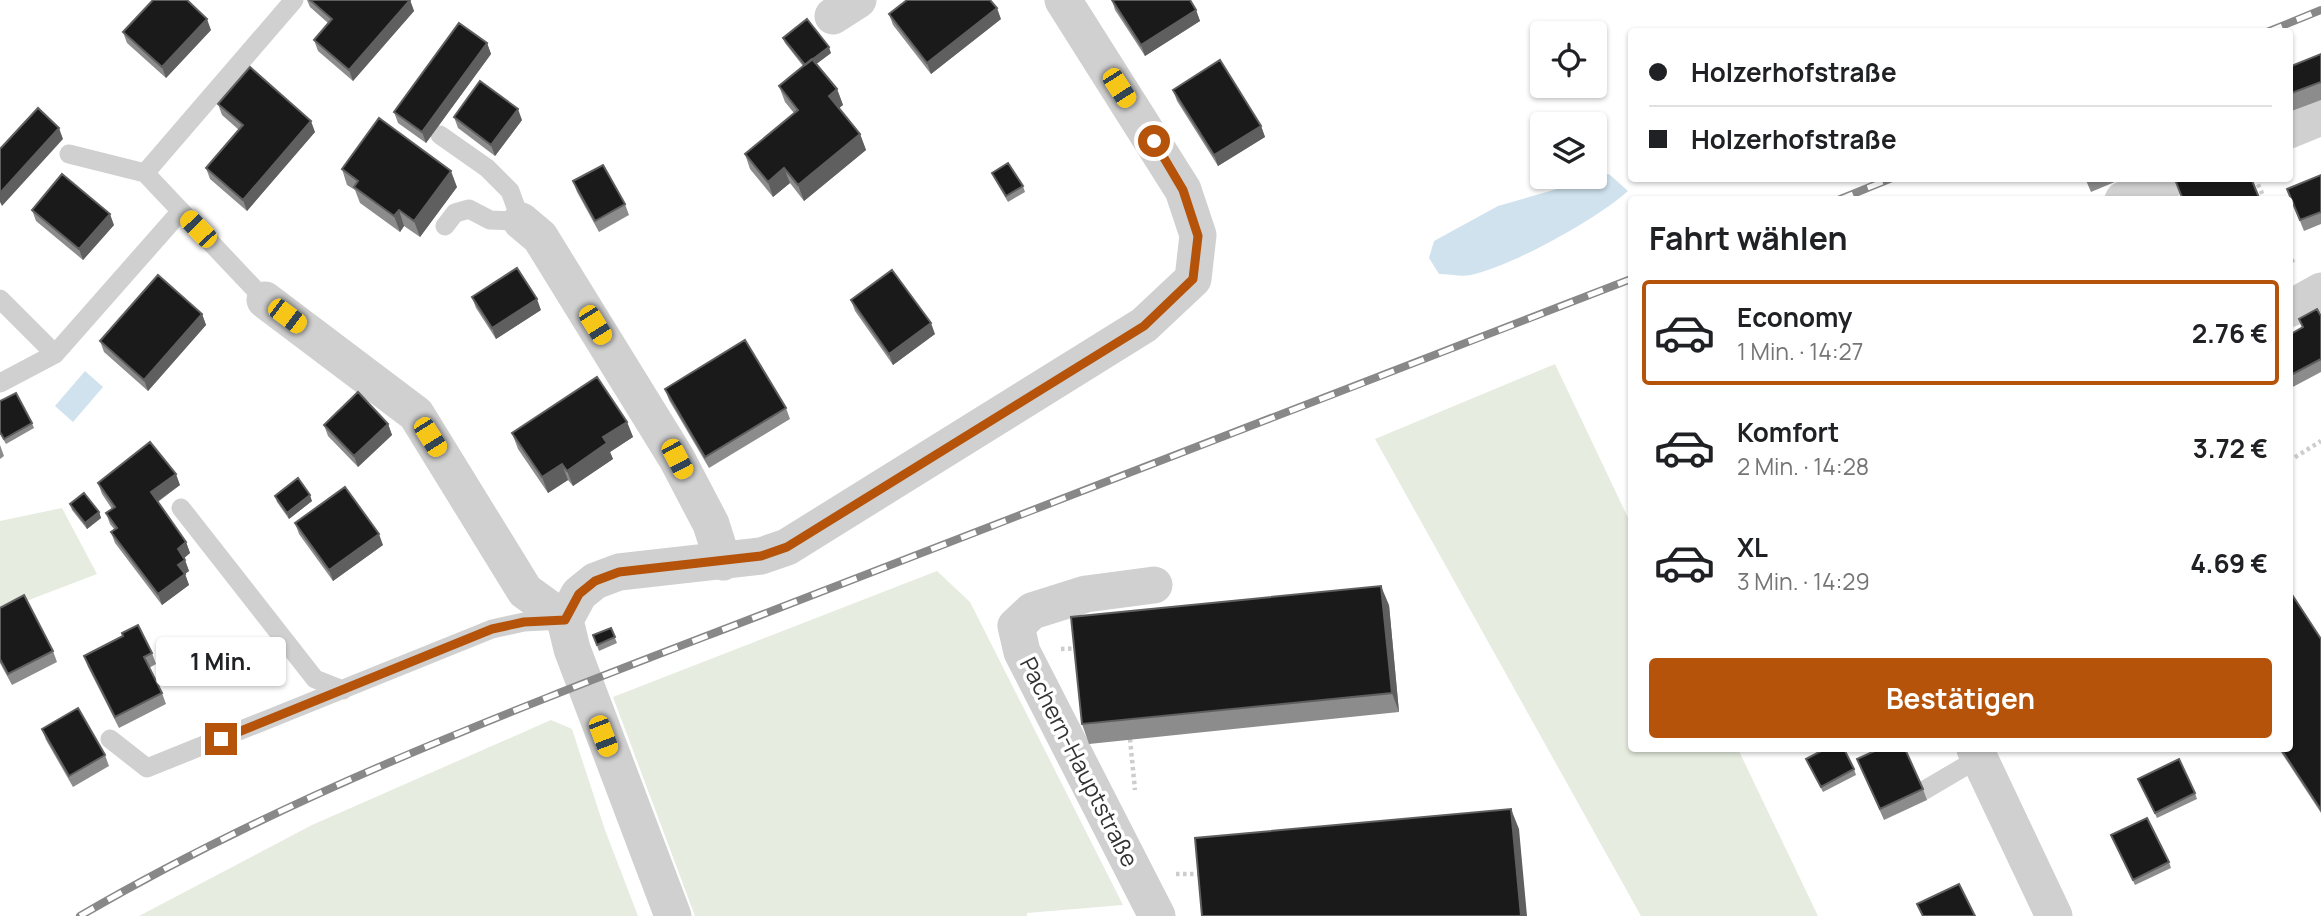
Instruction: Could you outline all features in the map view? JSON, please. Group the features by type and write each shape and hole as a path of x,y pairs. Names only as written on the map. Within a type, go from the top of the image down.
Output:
{"street":[{"path":"565,620 579,594 595,581 619,572 723,562 761,556 787,547 1144,326 1193,279 1198,236 1183,190 1063,0"},
{"path":"2293,128 2321,117"},
{"path":"2132,196 2163,182"},
{"path":"521,221 540,237 677,459 711,523 723,562"},
{"path":"2293,307 2321,291"},
{"path":"265,300 416,414 525,591 565,620 583,684 673,916"},
{"name":"Pachern-Hauptstraße","path":"1154,585 1086,594 1032,611 1016,626 1022,652 1157,916"},
{"path":"1977,754 2054,916"}],"lane":[{"path":"145,173 294,0"},
{"path":"440,135 487,168 510,191 521,221 490,220 469,209 455,213 445,226"},
{"path":"69,154 145,173 265,300"},
{"path":"0,383 55,354 181,211"},
{"path":"0,299 55,354"},
{"path":"181,508 315,679 343,690"},
{"path":"110,739 147,768 492,629 524,622 565,620"},
{"path":"1923,791 1977,754"}],"path":[{"path":"2293,458 2321,441"}],"shaded area":[{"path":"1555,364 1628,518 1628,752 1739,752 1818,916 1641,916 1375,439"},
{"path":"62,508 97,574 0,611 0,521"},
{"path":"937,571 970,602 1123,905 1027,913 1027,916 695,916 613,697"},
{"path":"551,720 572,729 605,830 638,916 139,916 312,825"}],"water":[{"path":"1607,175 1628,191 1596,215 1531,252 1467,276 1439,274 1429,258 1434,241 1498,206 1557,189 1607,189"},
{"path":"85,371 103,387 73,422 55,406"}],"building":[{"path":"153,0 187,0 207,19 162,67 123,32"},
{"path":"310,0 410,0 349,70 314,40 332,19"},
{"path":"907,0 990,0 997,8 927,63 889,14"},
{"path":"1112,0 1190,0 1196,10 1141,45"},
{"path":"807,19 829,47 805,65 783,38"},
{"path":"459,23 487,43 422,132 394,112"},
{"path":"2321,54 2321,82 2293,92 2293,65"},
{"path":"812,59 837,89 829,96 860,134 798,185 784,168 768,182 745,154 798,110 779,86"},
{"path":"1220,60 1261,126 1214,155 1173,90"},
{"path":"250,67 311,121 243,200 206,168 243,125 218,104"},
{"path":"480,81 518,109 491,145 454,117"},
{"path":"38,108 59,128 0,193 0,149"},
{"path":"379,118 451,171 414,221 399,210 394,216 354,187 358,181 342,169"},
{"path":"1008,163 1023,186 1006,196 992,173"},
{"path":"603,165 625,204 595,221 573,181"},
{"path":"62,174 110,214 79,249 32,210"},
{"path":"2321,175 2321,212 2300,220 2293,196 2290,196 2287,189"},
{"path":"2176,182 2253,182 2258,196 2181,196"},
{"path":"517,268 537,299 492,328 472,297"},
{"path":"892,270 931,323 889,354 851,300"},
{"path":"158,275 202,314 144,380 100,341"},
{"path":"2317,309 2321,316 2321,359 2293,374 2293,333 2303,327 2299,319"},
{"path":"745,340 786,408 705,457 665,389"},
{"path":"597,377 627,422 603,437 607,443 567,471 562,464 542,477 512,433"},
{"path":"358,392 388,424 354,456 324,425"},
{"path":"16,393 32,423 4,439 0,432 0,401"},
{"path":"150,442 176,474 151,492 186,542 178,549 185,560 178,565 185,574 158,594 111,532 117,528 106,513 115,507 98,483"},
{"path":"298,478 310,495 287,513 275,496"},
{"path":"345,487 379,534 329,570 295,523"},
{"path":"84,493 99,512 85,523 70,504"},
{"path":"1381,586 1392,693 1082,724 1071,617"},
{"path":"24,595 53,651 8,674 0,659 0,608"},
{"path":"2293,596 2321,639 2321,810 2283,752 2293,752"},
{"path":"138,625 152,653 144,657 162,693 115,717 84,656"},
{"path":"611,628 615,637 597,645 593,635"},
{"path":"78,708 105,755 69,776 42,729"},
{"path":"1819,752 1846,752 1854,769 1821,787 1806,759"},
{"path":"1872,752 1906,752 1923,789 1880,809 1857,759"},
{"path":"2179,759 2195,793 2155,813 2138,779"},
{"path":"1511,809 1521,916 1202,916 1195,838"},
{"path":"2147,818 2169,862 2133,880 2111,835"},
{"path":"1959,884 1975,916 1923,916 1917,904"}],"railway":[{"path":"2277,28 2321,10"},
{"path":"1848,196 1882,182"},
{"path":"80,916 248,827 508,713 1628,280"}],"route":[{"path":"221,739 492,629 524,622 565,620 579,594 595,581 619,572 723,562 761,556 787,547 1144,326 1193,279 1198,236 1183,190 1154,141"}]}
